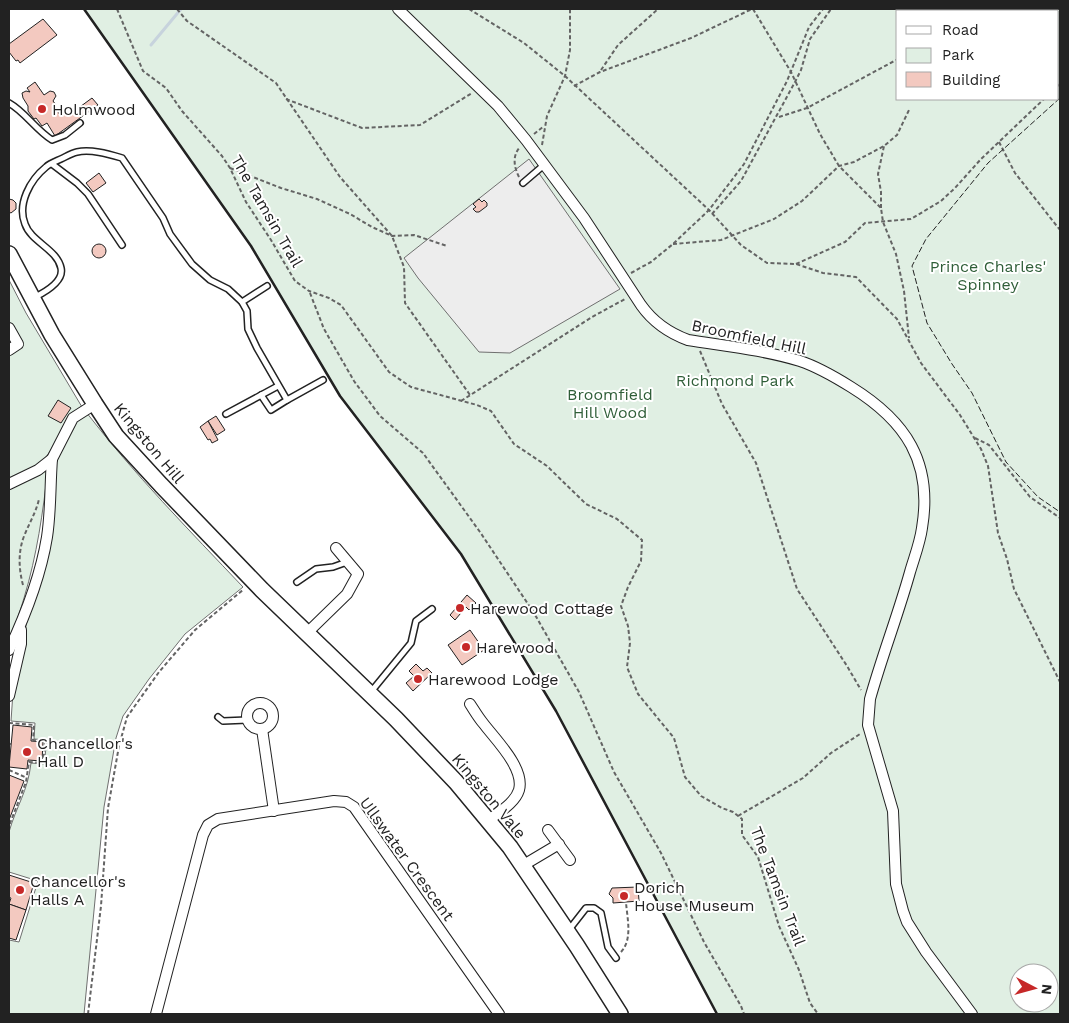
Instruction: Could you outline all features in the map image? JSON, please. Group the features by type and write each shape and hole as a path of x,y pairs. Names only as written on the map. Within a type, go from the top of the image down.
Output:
{"main road":[{"name":"Kingston Hill","path":"10,262 52,335 116,436 160,485 303,630"},
{"name":"Kingston Vale","path":"303,630 432,756 489,820 567,931 620,1014"}],"street":[{"name":"Broomfield Hill","path":"398,9 498,106 543,162 584,218 633,294 649,316 659,325 678,336 696,342 774,354 802,362 835,376 870,398 884,411 912,444 922,472 925,498 922,530 870,699 869,728 893,811 896,884 903,911 907,922 926,952 972,1014"},
{"path":"9,328 18,344 9,350"},
{"path":"9,650 21,624 37,576 47,537 52,459 73,418 95,404"},
{"path":"9,484 38,470 52,459"},
{"path":"303,630 348,594 358,574 336,548"},
{"path":"9,696 21,644 21,624"},
{"path":"262,703 268,706 272,713 272,721 262,729 253,728 247,720 248,711 254,704 262,703"},
{"path":"470,704 502,746 518,774 520,783 519,791 514,799 489,820"},
{"path":"262,729 274,811"},
{"name":"Ullswater Crescent","path":"156,1014 203,835 208,825 218,819 334,801 346,802 354,807 500,1014"},
{"path":"548,830 570,860"},
{"path":"522,866 559,844"}],"lane":[{"path":"9,103 21,111 42,134 52,140 65,135 80,123"},
{"path":"32,298 52,286 60,278 62,269 57,259 28,232 24,222 22,208 30,184 46,166 76,152 99,152 122,158 163,218 170,234 192,264 210,280 228,289 242,302 247,311 248,329 287,400"},
{"path":"523,184 543,162"},
{"path":"52,164 88,194 122,245"},
{"path":"242,302 267,286"},
{"path":"261,395 271,410 323,380"},
{"path":"226,414 278,386"},
{"path":"297,582 316,569 333,567 348,562"},
{"path":"369,694 411,643 416,621 432,609"},
{"path":"218,717 223,721 247,720"},
{"path":"567,931 586,908 594,908 601,913 608,947 616,958"}],"path":[{"name":"The Tamsin Trail","path":"117,9 143,71 166,88 182,112 222,156 230,168 246,202 272,240 295,281 309,291 329,298 341,305 389,372 411,388 478,405 491,411 514,444 547,466 586,504 617,519 642,540 641,560 628,586 621,606 628,626 630,643 627,667 638,694 674,738 685,776 701,796 733,812 742,819 742,835 758,857 779,926 799,970 810,1003 818,1014"},
{"path":"177,9 188,21 276,83 340,177 392,236 404,266 406,304 470,395"},
{"path":"469,9 524,43 565,76 708,210 741,245 767,263 796,264 823,274 856,277 897,319 921,363 960,415 981,449 988,466 998,534 1007,559 1014,589 1060,682"},
{"path":"543,162 544,126 565,76 570,50 570,9"},
{"path":"600,72 618,45 658,9"},
{"path":"574,86 600,72 691,38 753,9 791,72 820,134 839,166 880,208"},
{"path":"622,277 650,262 673,244 708,210 744,164 791,72 809,27 823,9"},
{"path":"712,214 741,181 801,70 810,40 831,9"},
{"path":"777,117 807,108 896,61"},
{"path":"286,99 362,128 420,126 480,88"},
{"path":"796,264 845,242 865,223 911,219 941,201 956,188 999,141 1043,100"},
{"path":"673,244 721,240 733,237 774,219 802,201 839,166 854,162 884,146 897,134 909,110"},
{"path":"999,141 1015,173 1060,230"},
{"path":"884,146 878,174 881,192 880,208 883,222 896,254 904,291 909,341"},
{"path":"230,168 317,199 392,236 414,235 447,246"},
{"path":"309,291 324,329 354,381 380,416 423,453 480,532 534,613 579,692 614,772 661,853 704,942 744,1014"},
{"path":"460,401 592,316 633,294"},
{"path":"696,342 722,404 756,463 797,589 847,666 859,688 870,699"},
{"path":"973,436 989,445 1030,497 1060,518"},
{"path":"24,590 19,566 22,540 33,517 40,492"},
{"path":"88,1014 101,906 108,808 119,746 127,717 159,672 195,630 247,586"},
{"path":"9,723 34,725 33,740 45,741 43,763 29,762 27,778 9,826"},
{"path":"738,816 803,778 831,753 869,728"},
{"path":"9,770 27,778"},
{"path":"616,958 625,947 629,934 626,902"}],"green space":[{"name":"Richmond Park","path":"84,9 1060,9 1060,1014 717,1014 556,711 461,554 340,396 251,246"},
{"path":"9,280 26,313 82,407 65,423 43,461 33,469 9,479 9,355 20,347 9,323"},
{"path":"86,412 143,480 243,587 185,634 149,679 123,716 116,738 104,807 84,1014 9,1014 9,940 19,942 38,881 9,872 8,837 25,791 31,763 44,764 47,740 34,739 35,723 11,721 13,692 25,644 26,625 40,577 56,462 75,421"},
{"path":"48,468 33,566 14,628 9,637 9,487"}],"shaded area":[{"path":"529,159 620,289 510,353 479,352 418,278 404,258"}],"building":[{"path":"43,19 57,35 20,63 18,60 16,61 9,52 9,44"},
{"name":"Holmwood","path":"35,82 44,95 50,91 54,92 56,96 53,101 56,105 54,106 60,115 64,111 67,115 73,112 92,98 98,105 55,136 47,123 42,126 36,118 34,119 28,111 28,106 23,98 22,93 30,92 27,88"},
{"path":"99,173 106,183 93,192 86,183"},
{"path":"9,199 16,203 16,209 11,213 9,212"},
{"path":"479,199 482,202 484,200 487,206 476,212 473,209 476,207 473,204"},
{"path":"99,244 104,246 106,251 104,256 99,258 94,256 92,251 94,246"},
{"path":"58,400 71,408 61,423 48,416"},
{"path":"216,416 225,430 217,435 208,421"},
{"path":"208,421 218,440 212,443 200,427"},
{"name":"Harewood Cottage","path":"467,595 476,603 469,610 466,607 455,620 450,615"},
{"name":"Harewood","path":"470,630 484,650 462,665 448,645"},
{"name":"Harewood Lodge","path":"416,664 423,671 427,668 432,673 413,691 406,683 414,676 409,671"},
{"name":"Chancellor's Hall D","path":"13,725 32,727 31,741 43,742 42,761 28,760 27,769 9,767"},
{"path":"9,775 24,781 9,820"},
{"name":"Chancellor's Halls A","path":"9,875 34,883 26,910 9,904 11,898 9,897"},
{"name":"Dorich House Museum","path":"638,887 639,901 613,903 613,898 609,894 612,888"},
{"path":"9,904 26,910 16,940 9,938"}],"waterway":[{"path":"151,45 181,9"}],"fence":[{"path":"1058,100 988,163 926,239 912,266 927,323 972,393 1006,462 1038,497 1060,512"}],"wall":[{"path":"84,9 251,246 340,396 461,554 556,711 717,1014"}],"place":[{"name":"Holmwood","path":"42,109"},
{"name":"Harewood Cottage","path":"460,608"},
{"name":"Harewood","path":"466,647"},
{"name":"Harewood Lodge","path":"418,679"},
{"name":"Chancellor's Hall D","path":"27,752"},
{"name":"Chancellor's Halls A","path":"20,890"},
{"name":"Dorich House Museum","path":"624,896"}],"park label":[{"name":"Prince Charles' Spinney","path":"988,275"},
{"name":"Broomfield Hill Wood","path":"610,403"}]}
